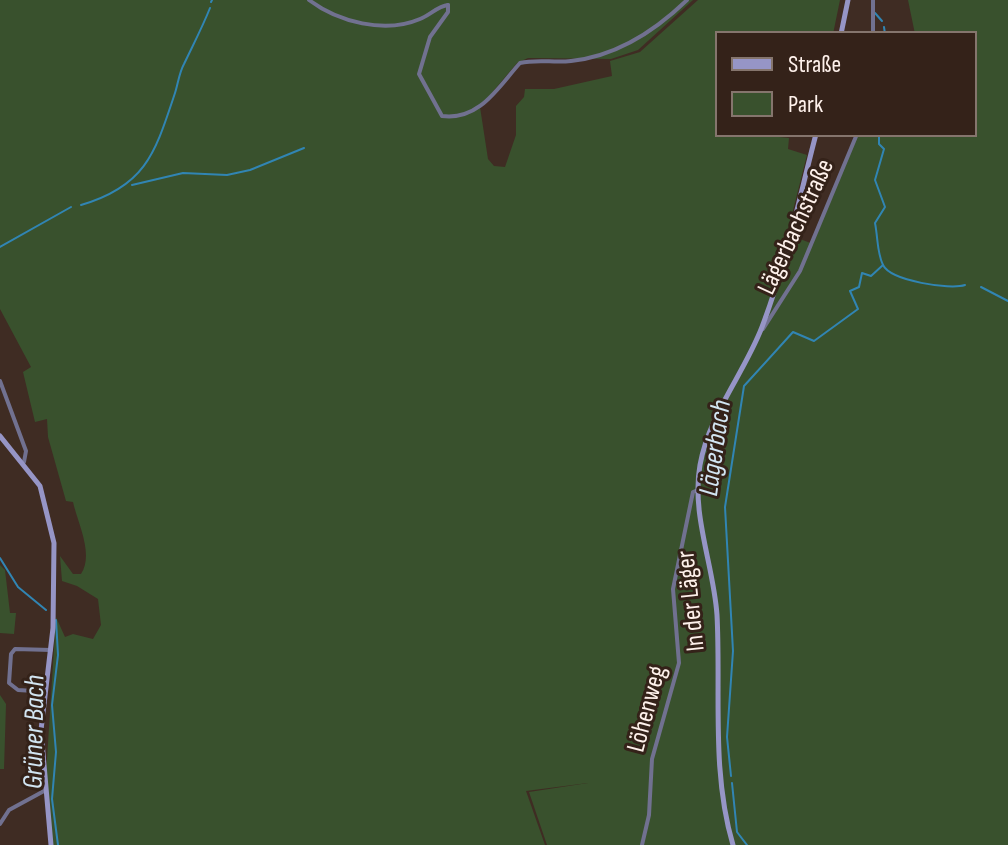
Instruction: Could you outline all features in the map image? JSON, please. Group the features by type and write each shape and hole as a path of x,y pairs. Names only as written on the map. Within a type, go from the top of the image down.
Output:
{"main road":[{"path":"841,32 848,0"},
{"name":"In der Läger","path":"733,845 721,790 717,613 698,490 700,463 713,422 761,330 791,237 816,136"},
{"path":"0,436 24,462 44,495 54,543 51,650 41,730 51,845"}],"street":[{"path":"309,0 344,18 372,24 411,22 448,5 448,12 430,37 419,74 440,113 448,117 470,111 491,98 520,63 568,62 592,57 647,35 687,0"},
{"path":"873,0 873,32"},
{"name":"Lägerbachstraße","path":"761,330 771,321 800,271 856,136"},
{"path":"0,381 26,451 24,462"},
{"name":"Löhenweg","path":"642,845 649,815 652,759 679,663 673,589 693,492 698,490"},
{"path":"34,691 18,690 9,683 11,654 15,649 51,650"},
{"path":"0,824 9,810 44,791"}],"green space":[{"path":"0,0 693,0 638,50 611,59 528,58 517,63 480,107 488,159 494,166 505,167 516,135 516,106 524,97 525,89 554,89 612,76 610,61 640,52 698,0 840,0 833,32 716,32 716,136 789,138 788,149 807,155 787,234 813,244 856,136 976,136 976,32 915,32 908,0 1008,0 1008,845 547,845 529,792 588,783 526,791 545,845 52,845 45,791 56,617 65,637 73,634 93,639 101,625 98,599 62,581 60,556 73,574 81,574 86,557 84,539 73,502 66,501 48,437 47,419 35,422 23,372 31,367 0,309"},
{"path":"0,565 5,570 10,613 16,613 14,634 0,633"},
{"path":"0,695 6,704 4,769 0,769"}],"waterway":[{"path":"81,205 120,188 145,164 161,133 182,67 210,8"},
{"name":"Lägerbach","path":"875,13 882,21"},
{"name":"Lägerbach","path":"884,27 885,32"},
{"name":"Lägerbach","path":"879,136 879,144 884,149 875,180 885,207 875,223 883,265 897,276 921,283 965,285"},
{"path":"132,185 183,173 227,175 250,170 304,148"},
{"path":"0,247 71,207"},
{"name":"Lägerbach","path":"731,776 727,737 733,651 725,507 744,386 793,332 814,341 858,309 850,291 859,287 862,273 871,276 883,265"},
{"path":"981,287 1008,301"},
{"name":"Grüner Bach","path":"0,558 18,587 46,610"},
{"name":"Grüner Bach","path":"56,620 58,655 52,705 56,752 52,799 58,845"},
{"name":"Lägerbach","path":"732,783 737,832 747,845"}]}
